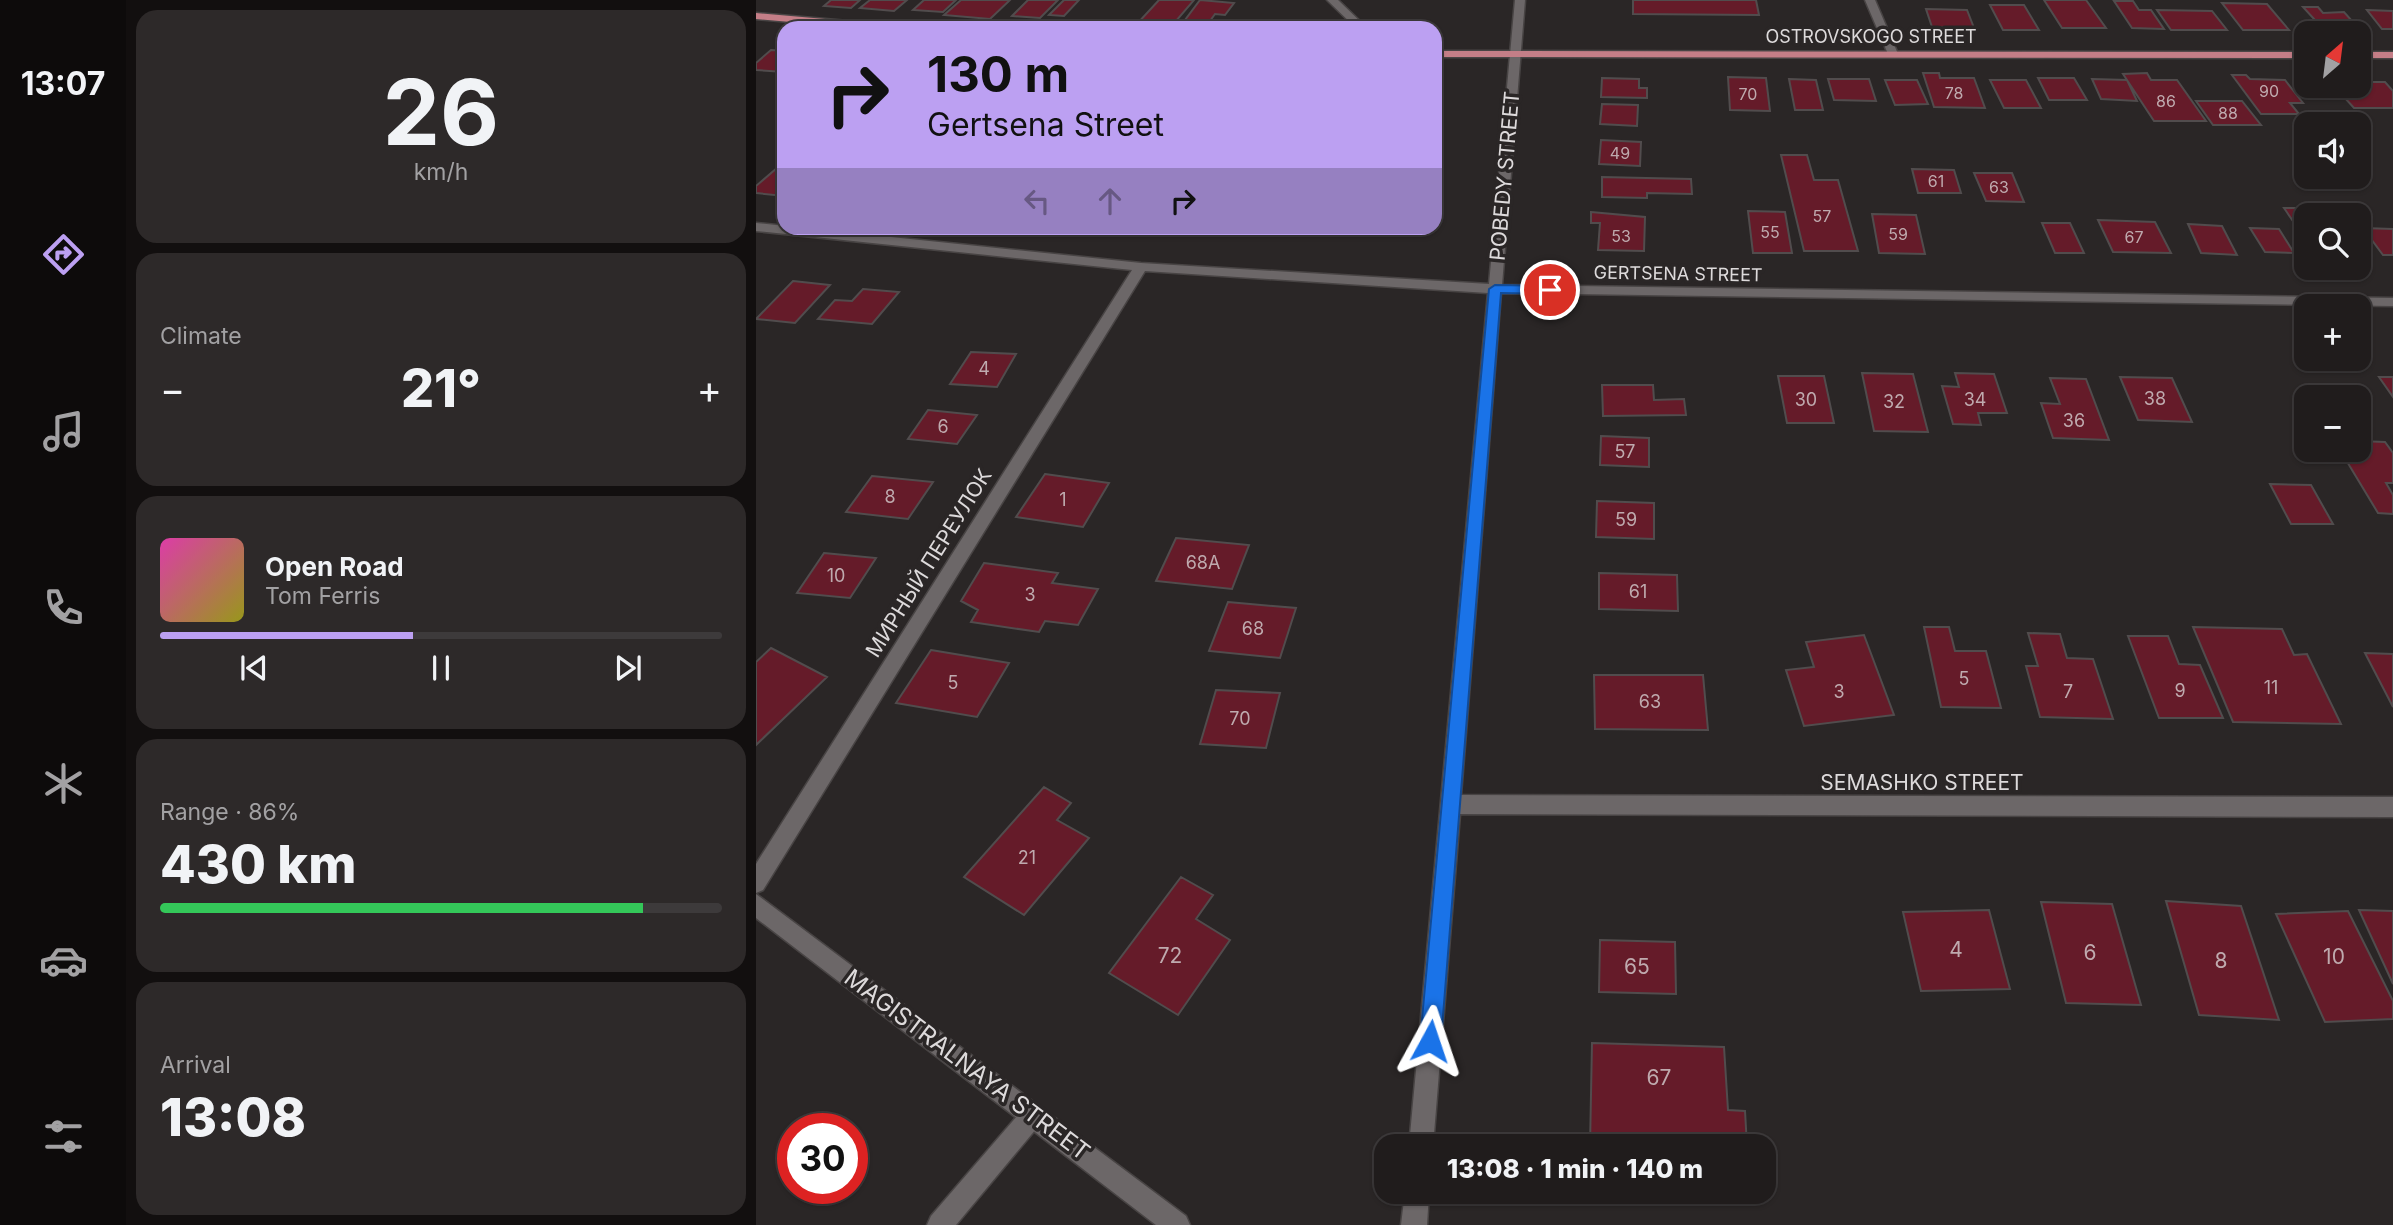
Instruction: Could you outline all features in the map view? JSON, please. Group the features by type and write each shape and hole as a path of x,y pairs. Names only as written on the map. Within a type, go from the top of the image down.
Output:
{"main road":[{"path":"756,16 814,21"},
{"name":"OSTROVSKOGO STREET","path":"1442,54 2294,55"},
{"path":"2371,55 2393,55"}],"street":[{"path":"1332,0 1354,21"},
{"name":"POBEDY STREET","path":"1422,1134 1520,0"},
{"path":"1870,0 1893,54"},
{"name":"GERTSENA STREET","path":"756,227 777,229"},
{"name":"GERTSENA STREET","path":"833,235 1141,267 1495,289 2393,302"},
{"name":"МИРНЫЙ ПЕРЕУЛОК","path":"756,883 1141,267"},
{"name":"SEMASHKO STREET","path":"1451,804 2393,807"},
{"name":"MAGISTRALNAYA STREET","path":"756,905 1177,1225"},
{"path":"940,1225 1033,1115"},
{"path":"1414,1225 1416,1204"}],"building":[{"path":"831,0 860,0 851,8 824,6"},
{"path":"870,0 907,0 894,11 860,8"},
{"path":"924,0 956,0 943,12 913,10"},
{"path":"961,0 1010,0 990,19 944,15"},
{"path":"1028,0 1058,0 1040,18 1012,16"},
{"path":"1064,0 1079,0 1064,16 1049,15"},
{"path":"1159,0 1194,0 1176,21 1140,21"},
{"path":"1200,0 1234,3 1225,15 1215,14 1210,21 1184,21"},
{"path":"1633,0 1756,0 1759,15 1633,14"},
{"path":"2044,0 2086,0 2106,28 2062,28"},
{"path":"2114,1 2133,1 2139,10 2151,10 2164,29 2132,28"},
{"path":"2222,3 2267,4 2289,30 2243,30"},
{"path":"1990,5 2024,5 2039,30 2003,30"},
{"path":"2303,7 2318,7 2323,13 2344,12 2352,21 2316,21"},
{"path":"1926,9 1967,10 1974,28 1932,27"},
{"path":"2157,10 2212,11 2227,30 2171,30"},
{"path":"2367,10 2393,11 2393,29 2382,29"},
{"path":"771,50 777,50 777,72 756,70 756,63"},
{"path":"1923,73 1939,73 1940,78 1974,78 1985,108 1934,107"},
{"path":"2147,73 2151,80 2177,80 2206,121 2154,121 2123,74"},
{"path":"2232,75 2246,75 2250,79 2285,80 2294,92 2294,98 2299,98 2303,103 2290,103 2297,112 2294,114 2261,114"},
{"path":"1728,77 1766,78 1770,111 1730,110"},
{"path":"1602,78 1639,79 1639,88 1647,88 1647,98 1601,97"},
{"path":"2038,78 2074,78 2087,100 2049,100"},
{"path":"1789,79 1816,80 1823,110 1795,110"},
{"path":"1828,79 1869,79 1876,101 1834,100"},
{"path":"2092,79 2127,80 2137,101 2101,99"},
{"path":"1885,80 1917,80 1928,104 1895,105"},
{"path":"1990,80 2026,80 2041,108 2004,108"},
{"path":"2371,82 2385,82 2393,91 2393,108 2354,108 2345,98 2371,98"},
{"path":"2196,101 2242,101 2261,125 2213,125"},
{"path":"1602,104 1638,105 1637,126 1600,124"},
{"path":"1601,140 1641,142 1640,166 1599,164"},
{"path":"1781,155 1807,155 1814,180 1838,180 1858,251 1804,251"},
{"path":"777,168 777,195 756,193 756,186"},
{"path":"1912,169 1954,170 1961,193 1918,193"},
{"path":"1974,173 2012,173 2024,202 1986,201"},
{"path":"1602,177 1691,179 1692,194 1647,193 1647,198 1602,197"},
{"path":"2284,208 2294,208 2294,223"},
{"path":"1748,211 1785,212 1792,253 1753,253"},
{"path":"1591,212 1645,217 1644,251 1598,250 1600,223 1591,223"},
{"path":"1872,214 1916,215 1925,254 1879,253"},
{"path":"2098,220 2155,222 2171,253 2113,252"},
{"path":"2042,223 2070,223 2084,253 2055,253"},
{"path":"2188,224 2222,226 2237,255 2201,253"},
{"path":"2250,228 2279,229 2294,253 2265,252"},
{"path":"2371,228 2393,229 2393,255 2383,255 2371,239"},
{"path":"793,281 830,285 795,323 756,319"},
{"path":"863,289 899,292 872,324 818,319 835,300 852,301"},
{"path":"971,352 1016,354 997,387 950,384"},
{"path":"1862,373 1913,374 1928,432 1874,431"},
{"path":"1955,373 1994,374 2007,413 1978,413 1981,425 1953,424 1942,386 1959,387"},
{"path":"1778,376 1824,376 1834,423 1787,423"},
{"path":"2120,377 2172,378 2192,422 2138,420"},
{"path":"2379,377 2393,377 2393,397"},
{"path":"2050,378 2086,379 2109,440 2053,438 2041,403 2060,404"},
{"path":"1602,385 1653,385 1654,400 1684,399 1686,415 1603,416"},
{"path":"928,410 977,415 957,444 908,439"},
{"path":"1601,436 1649,438 1649,467 1600,465"},
{"path":"2371,441 2385,442 2393,453 2393,483 2386,483 2393,495 2393,514 2378,513 2347,462 2371,462"},
{"path":"1045,474 1109,483 1083,527 1016,517"},
{"path":"872,476 933,482 908,519 846,512"},
{"path":"2270,484 2311,485 2333,524 2291,524"},
{"path":"1597,501 1654,503 1654,539 1596,537"},
{"path":"1176,538 1249,545 1232,589 1156,581"},
{"path":"824,553 876,558 850,598 797,593"},
{"path":"984,563 1058,573 1052,583 1098,589 1078,625 1045,621 1039,632 971,622 978,610 961,601"},
{"path":"1599,573 1677,575 1678,611 1599,609"},
{"path":"1228,602 1296,608 1280,658 1209,651"},
{"path":"1924,627 1949,627 1955,651 1986,651 2001,708 1941,707"},
{"path":"2193,627 2282,629 2294,655 2307,654 2341,724 2233,722"},
{"path":"2028,633 2060,634 2067,658 2093,659 2113,719 2040,717 2026,666 2038,666"},
{"path":"1864,635 1894,715 1804,726 1786,670 1814,667 1806,642"},
{"path":"2128,636 2168,636 2179,664 2200,665 2223,718 2159,718"},
{"path":"771,648 827,677 756,745 756,662"},
{"path":"931,650 1009,663 977,717 896,703"},
{"path":"2365,653 2393,654 2393,707"},
{"path":"1594,675 1703,675 1708,730 1595,729"},
{"path":"1216,690 1280,693 1266,748 1200,744"},
{"path":"1044,787 1071,803 1057,820 1089,838 1024,915 964,877"},
{"path":"1181,877 1213,895 1196,919 1230,940 1178,1015 1109,973"},
{"path":"2166,901 2241,906 2279,1020 2199,1015"},
{"path":"2041,902 2112,904 2141,1005 2066,1003"},
{"path":"1989,910 2010,989 1921,991 1903,912"},
{"path":"2359,910 2393,911 2393,984"},
{"path":"2348,911 2393,1001 2393,1019 2325,1022 2276,914"},
{"path":"1600,940 1675,942 1676,994 1599,992"},
{"path":"1592,1043 1724,1047 1728,1110 1745,1111 1746,1134 1590,1134"}],"route":[{"path":"1430,1041 1495,289 1550,290"}]}
